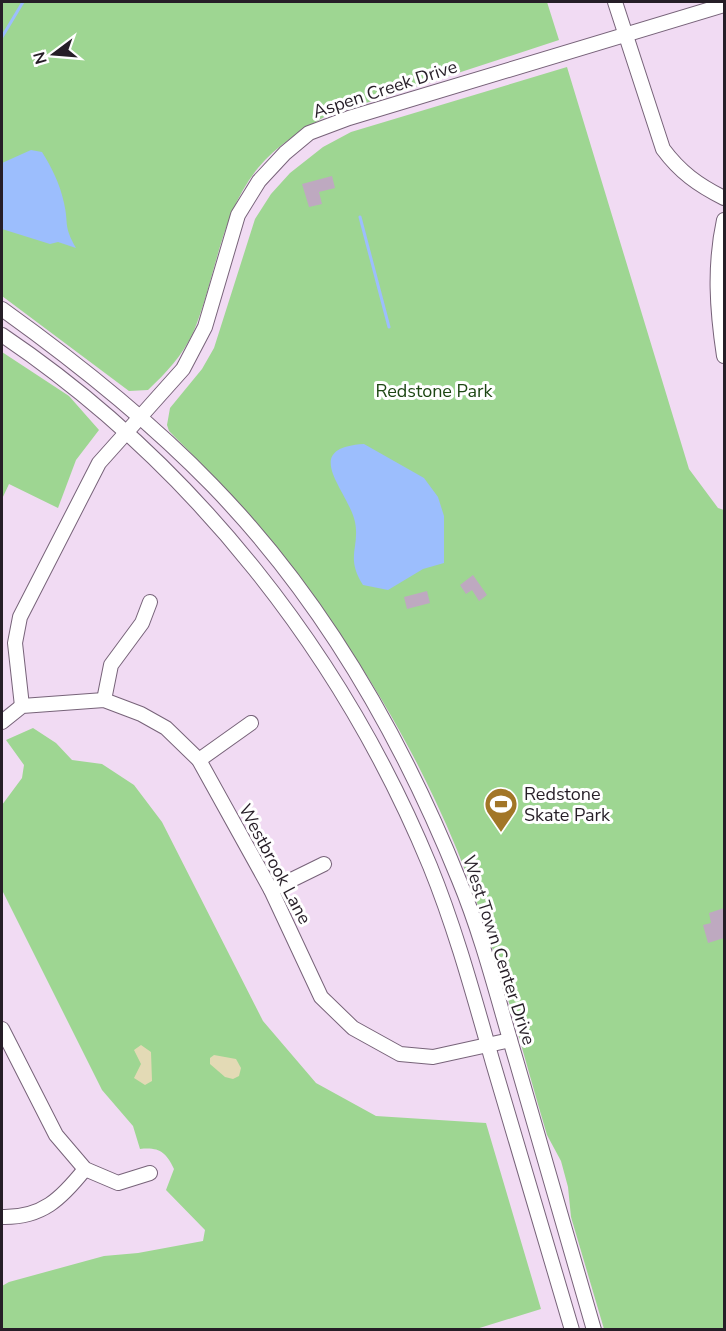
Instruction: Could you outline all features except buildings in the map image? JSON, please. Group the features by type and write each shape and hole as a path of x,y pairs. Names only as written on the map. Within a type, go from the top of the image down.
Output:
{"street":[{"path":"615,2 663,148 675,165 695,183 724,198"},
{"name":"Aspen Creek Drive","path":"22,706 15,643 20,617 99,463 183,369 205,327 238,215 259,181 285,153 309,133 374,110 724,5"},
{"path":"724,220 718,249 716,306 724,356"},
{"name":"West Town Center Drive","path":"2,309 63,353 141,418 213,486 279,563 347,657 384,720 426,802 460,883 510,1040 594,1329"},
{"name":"West Town Center Drive","path":"2,335 69,385 127,434 201,505 282,603 320,656 364,729 406,811 431,868 462,954 572,1329"},
{"path":"104,700 111,665 142,622 150,602"},
{"name":"Westbrook Lane","path":"22,706 104,700 141,714 166,728 199,760 271,890 321,997 353,1028 400,1054 433,1057 510,1040"},
{"path":"2,722 22,706"},
{"path":"199,760 251,723"},
{"path":"271,890 324,864"},
{"path":"2,1029 56,1135 85,1169 118,1183 150,1173"},
{"path":"2,1217 19,1218 56,1201 64,1196 85,1169"}],"green space":[{"path":"2,2 547,2 559,40 326,116 281,146 258,168 235,206 226,227 201,312 184,349 148,390 129,391 2,296"},
{"name":"Redstone Park","path":"567,67 689,469 718,508 724,510 724,1329 604,1329 571,1217 568,1187 561,1161 547,1135 484,923 435,800 381,699 318,604 247,515 169,431 167,425 170,408 202,369 214,348 255,219 271,194 290,173 323,147 351,132"},
{"path":"2,352 69,396 99,430 76,460 58,508 9,484 2,499"},
{"path":"33,728 56,743 72,760 102,764 134,785 162,822 263,1021 316,1083 376,1116 486,1123 541,1309 473,1330 2,1329 2,1286 9,1282 104,1256 138,1253 203,1241 205,1230 166,1190 174,1169 168,1158 157,1150 140,1149 133,1126 102,1090 2,890 2,805 22,778 24,765 6,740"}],"sand":[{"path":"141,1045 151,1052 152,1081 145,1085 134,1078 141,1064 134,1050"},
{"path":"214,1055 236,1059 241,1068 239,1076 233,1079 225,1077 210,1064 210,1058"}],"water":[{"path":"31,150 42,152 55,176 64,203 68,229 76,248 58,242 50,244 2,229 2,163"},
{"path":"364,444 424,478 438,497 444,516 444,563 423,569 388,590 363,585 358,575 354,560 355,522 332,472 331,462 334,453 345,447"}],"waterway":[{"path":"2,37 23,2"},
{"path":"360,217 389,327"}],"place":[{"name":"Redstone Skate Park","path":"501,833"}]}
